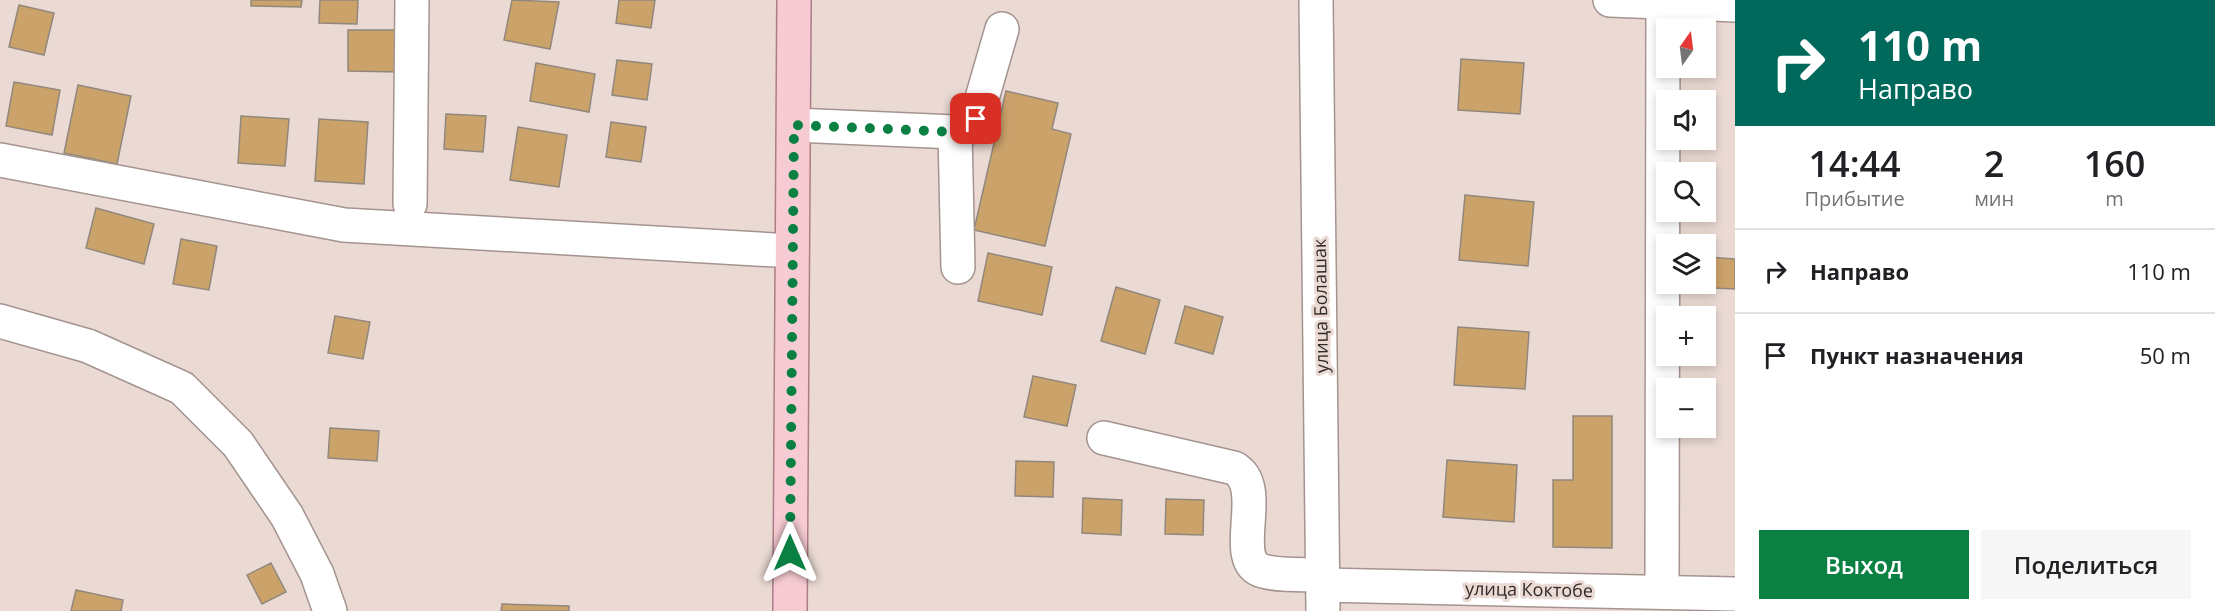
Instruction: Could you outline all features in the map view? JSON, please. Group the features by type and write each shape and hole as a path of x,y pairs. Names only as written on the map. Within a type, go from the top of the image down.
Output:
{"main road":[{"path":"790,611 794,0"}],"street":[{"path":"410,204 412,0"},
{"name":"улица Болашак","path":"1316,0 1323,590"},
{"path":"1610,0 1735,5"},
{"path":"1662,592 1663,3"},
{"path":"794,125 955,132 964,130 976,119 1002,29"},
{"path":"955,132 958,267"},
{"path":"0,160 344,225 792,251"},
{"path":"0,321 87,346 182,388 238,444 287,516 317,574 330,611"},
{"name":"улица Коктобе","path":"1104,438 1234,468 1241,472 1248,486 1248,553 1252,565 1263,572 1323,590 1735,594"}],"building":[{"path":"251,0 302,0 301,7 251,6"},
{"path":"320,0 358,0 357,24 319,23"},
{"path":"512,0 559,2 550,49 504,40"},
{"path":"619,0 655,0 651,28 616,23"},
{"path":"19,5 54,13 44,55 9,47"},
{"path":"348,30 400,30 400,72 348,71"},
{"path":"1461,59 1524,63 1520,114 1458,110"},
{"path":"617,60 652,64 647,100 612,95"},
{"path":"536,63 595,74 589,112 530,101"},
{"path":"14,82 60,90 52,135 6,126"},
{"path":"78,85 131,96 117,164 64,153"},
{"path":"1006,91 1058,103 1052,129 1071,134 1045,246 974,230"},
{"path":"446,114 486,116 483,152 444,149"},
{"path":"241,116 289,119 285,166 238,163"},
{"path":"319,119 368,122 364,184 315,181"},
{"path":"611,122 646,127 641,162 606,157"},
{"path":"518,127 567,135 559,187 510,180"},
{"path":"1465,195 1534,202 1528,266 1459,260"},
{"path":"96,208 154,224 144,264 86,248"},
{"path":"181,239 217,246 209,290 173,284"},
{"path":"988,253 1052,267 1042,315 978,301"},
{"path":"1716,258 1735,259 1735,289 1716,288"},
{"path":"1116,287 1160,300 1145,354 1101,341"},
{"path":"1185,306 1223,317 1213,354 1175,343"},
{"path":"335,316 370,322 363,359 328,353"},
{"path":"1458,327 1529,332 1525,389 1454,385"},
{"path":"1033,376 1076,385 1067,426 1024,417"},
{"path":"1573,416 1612,416 1612,548 1553,547 1553,480 1573,480"},
{"path":"330,428 379,431 377,461 328,458"},
{"path":"1447,460 1517,465 1514,522 1443,517"},
{"path":"1016,461 1054,462 1053,497 1015,496"},
{"path":"1083,498 1122,500 1121,535 1082,533"},
{"path":"1166,499 1204,500 1203,535 1165,534"},
{"path":"271,563 286,592 262,604 247,575"},
{"path":"76,590 123,600 121,611 71,611"},
{"path":"502,604 569,606 569,611 501,611"}],"route":[{"path":"790,553 794,125 955,132 964,130 976,119"}]}
